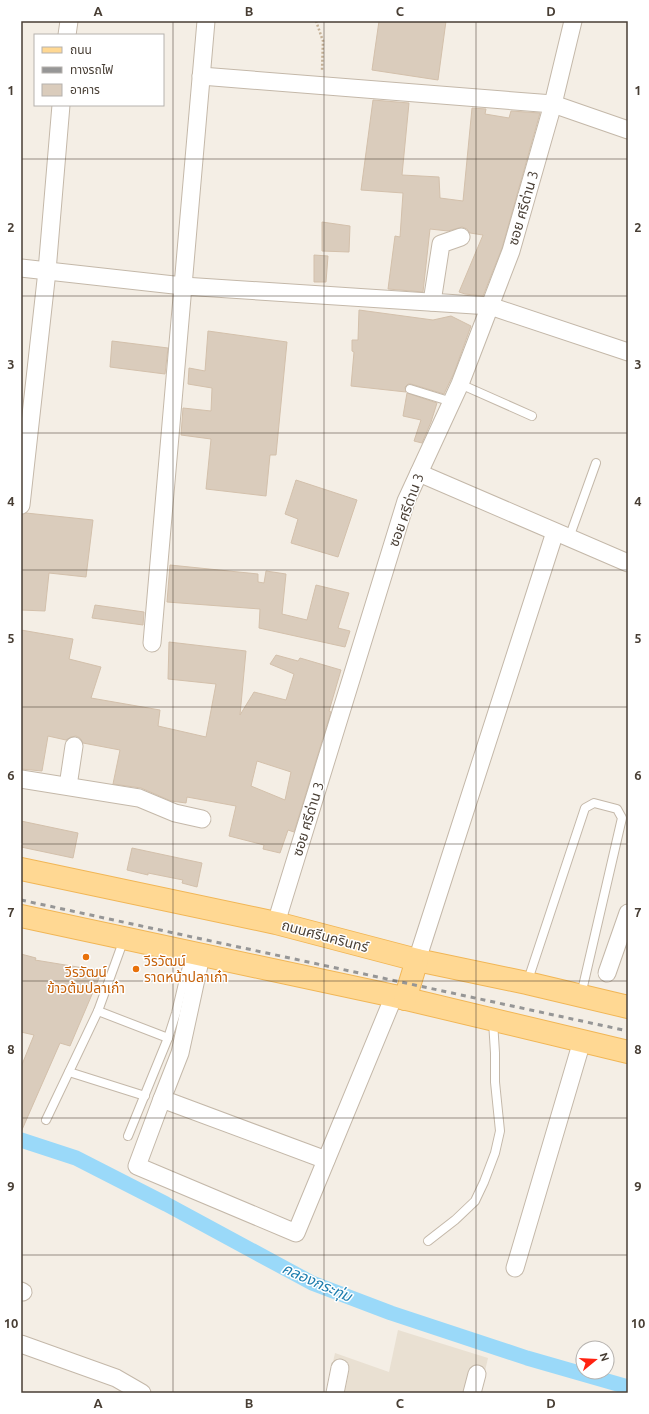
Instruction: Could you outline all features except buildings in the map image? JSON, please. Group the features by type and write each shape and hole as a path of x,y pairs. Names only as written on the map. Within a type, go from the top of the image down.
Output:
{"main road":[{"name":"ถนนศรีนครินทร์","path":"21,869 276,923 417,960 527,983 628,1007"},
{"path":"21,916 399,998 628,1052"},
{"path":"399,998 417,960"}],"street":[{"path":"67,34 69,21"},
{"path":"152,643 206,21"},
{"name":"ซอย ศรีด่าน 3","path":"276,923 406,501 460,384 511,251 553,104 573,21"},
{"path":"201,76 553,104 628,130"},
{"path":"21,504 47,271 61,106"},
{"path":"432,302 441,244 461,237"},
{"path":"21,268 183,286 490,306 628,352"},
{"path":"419,473 628,563"},
{"path":"417,960 562,535"},
{"path":"68,786 74,746"},
{"path":"21,779 139,798 175,813 202,819"},
{"path":"607,973 628,913"},
{"path":"195,954 180,1053 153,1098 137,1166 296,1233 326,1160 399,998"},
{"path":"515,1268 582,1041"},
{"path":"153,1098 326,1160"},
{"path":"21,1344 116,1378 142,1393"},
{"path":"335,1393 340,1368"},
{"path":"472,1393 477,1374"}],"lane":[{"path":"460,384 532,416"},
{"path":"410,389 452,402"},
{"path":"562,535 596,463"},
{"path":"527,983 585,808 594,803 617,809 622,818 580,995"},
{"path":"46,1120 98,1011 125,939"},
{"path":"128,1136 153,1098 168,1038 195,954"},
{"path":"98,1011 168,1038"},
{"path":"428,1241 455,1220 474,1201 484,1182 495,1153 500,1131 495,1082 493,1020"},
{"path":"69,1072 153,1098"}],"path":[{"path":"316,21 323,40 321,85"}],"shaded area":[{"path":"398,1330 488,1358 480,1393 326,1393 335,1353 389,1372"}],"waterway":[{"name":"คลองกระทุ่ม","path":"21,1140 76,1158 166,1204 312,1283 391,1313 527,1358 628,1387"}],"railway":[{"path":"21,900 628,1031"}],"place":[{"name":"วีรวัฒน์ ข้าวต้มปลาเก๋า","path":"86,957"},
{"name":"วีรวัฒน์ ราดหน้าปลาเก๋า","path":"136,969"}]}
